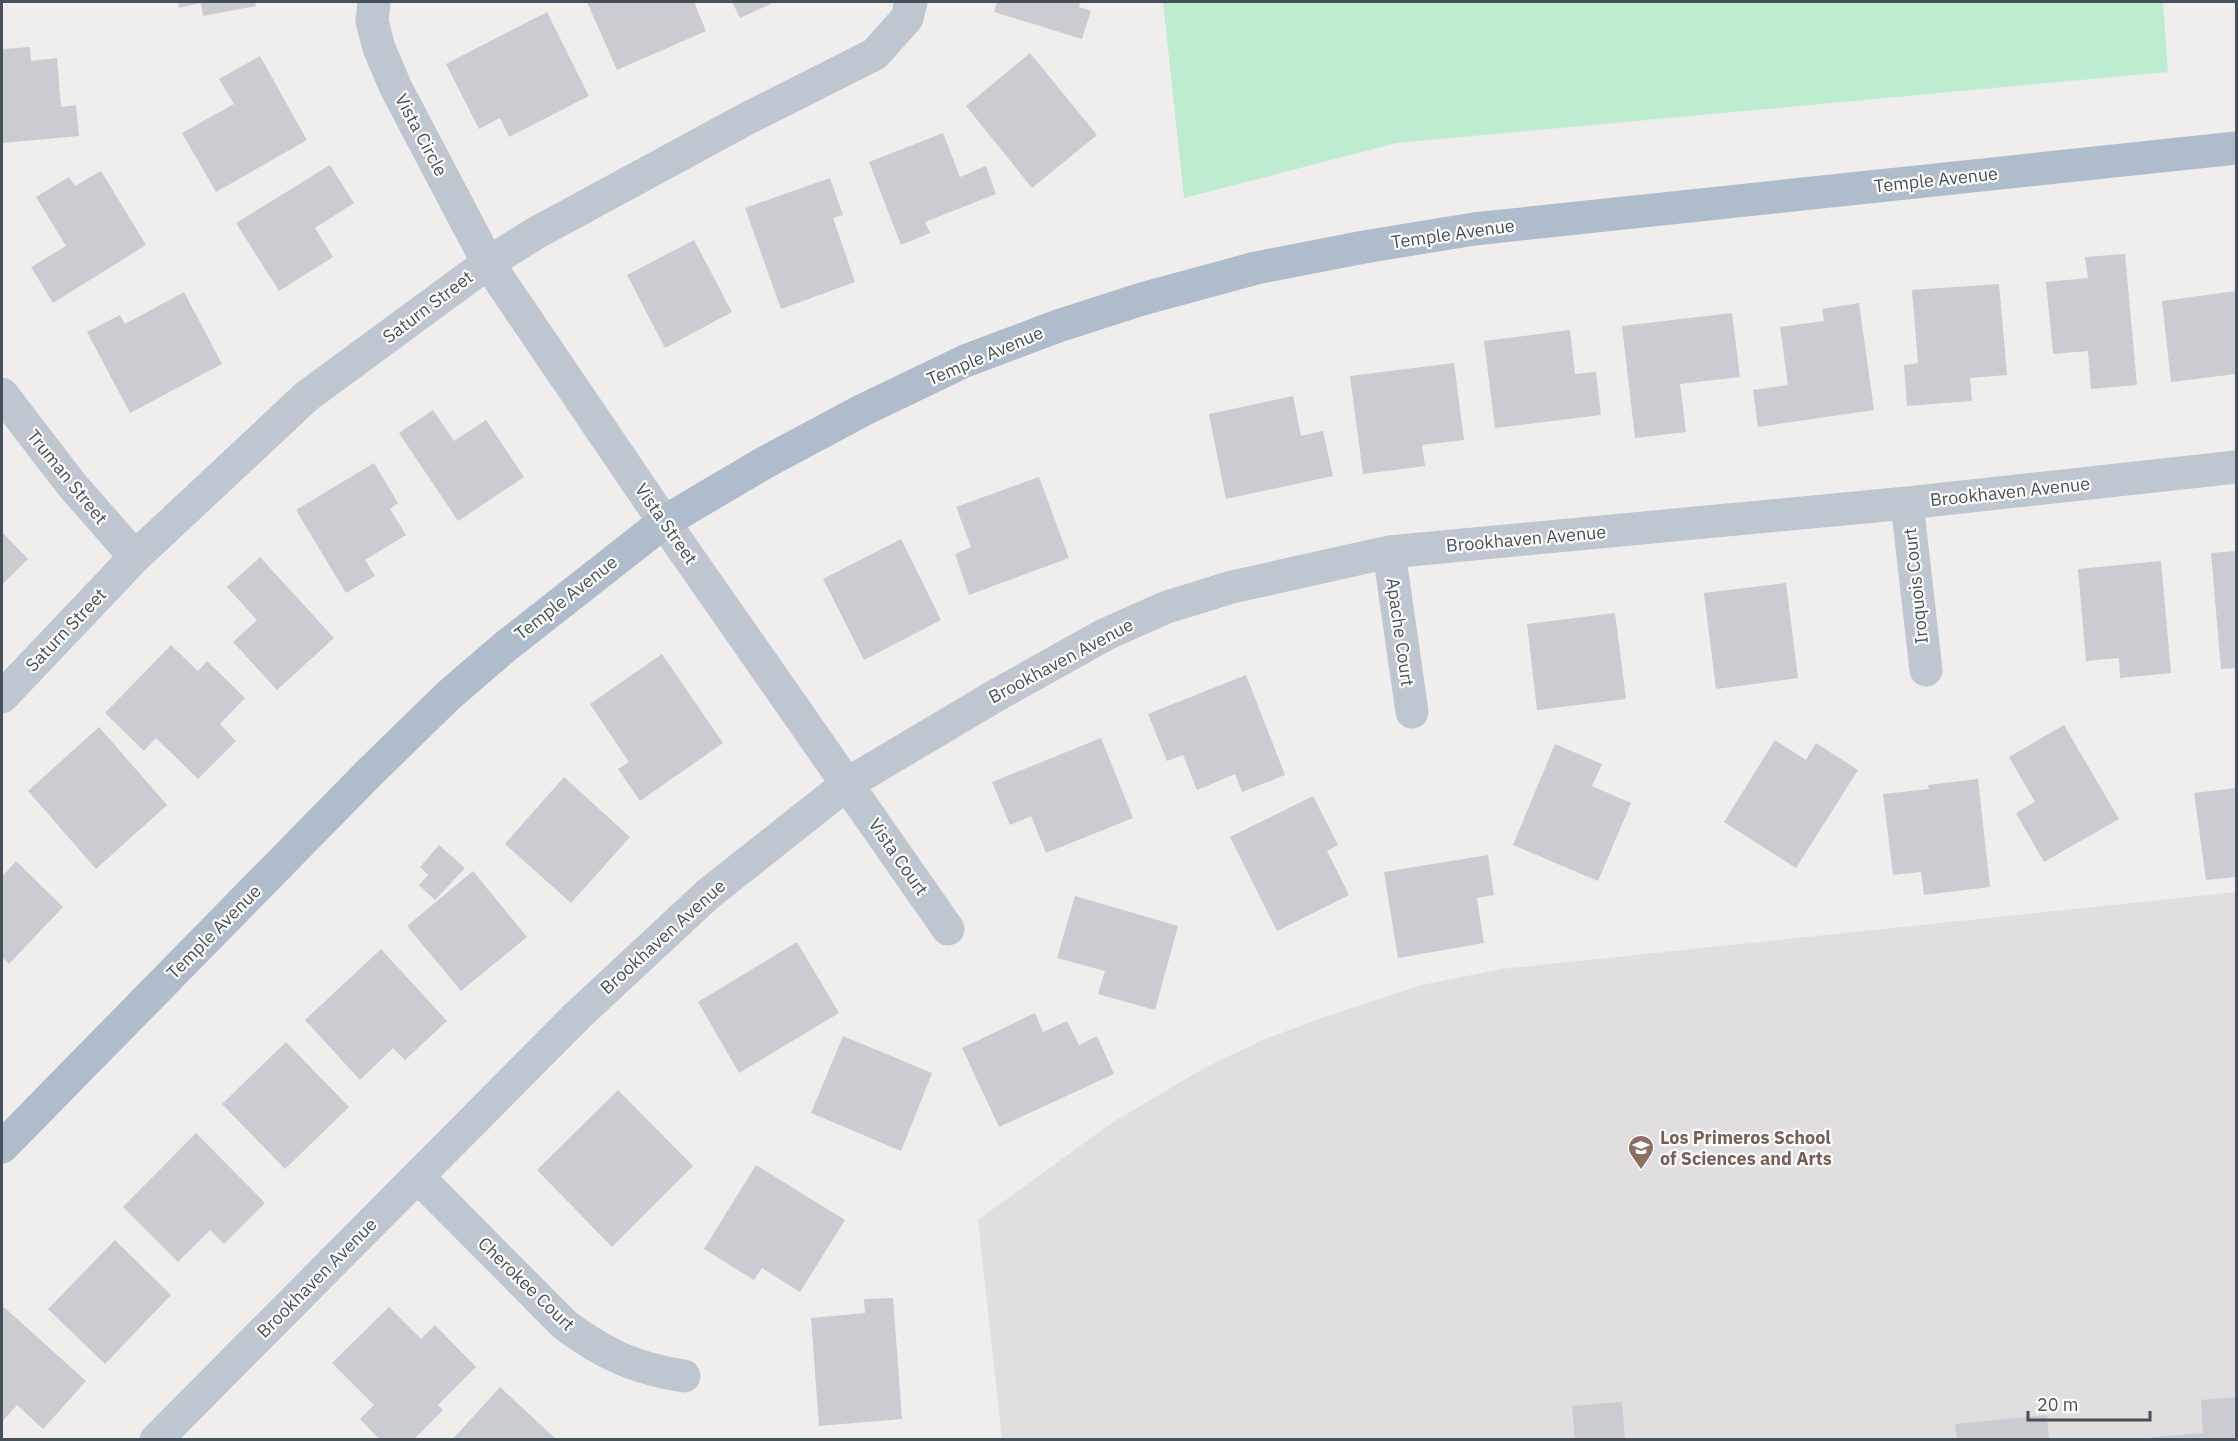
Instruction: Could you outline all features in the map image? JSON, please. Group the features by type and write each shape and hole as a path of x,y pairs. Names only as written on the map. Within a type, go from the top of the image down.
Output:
{"main road":[{"name":"Temple Avenue","path":"2,1147 370,772 449,695 506,646 664,522 764,463 863,410 965,362 1058,326 1131,302 1256,268 1364,247 1474,229 2236,148"}],"street":[{"name":"Vista Circle","path":"374,2 372,21 379,48 396,88 488,262"},
{"name":"Saturn Street","path":"2,697 135,557 307,396 488,262 536,233 738,123 874,54 906,18 911,2"},
{"name":"Vista Street","path":"488,262 664,522 847,784"},
{"name":"Truman Street","path":"2,394 72,485 135,557"},
{"name":"Brookhaven Avenue","path":"156,1440 578,1015 708,894 847,784 995,696 1106,634 1167,607 1232,587 1389,552 1907,503 2236,467"},
{"name":"Iroquois Court","path":"1907,503 1926,670"},
{"name":"Apache Court","path":"1389,552 1412,712"},
{"name":"Vista Court","path":"847,784 948,929"},
{"name":"Cherokee Court","path":"418,1177 565,1325 590,1344 625,1362 662,1373 684,1376"}],"shaded area":[{"name":"Los Primeros School of Sciences and Arts","path":"2236,892 2236,1439 1002,1439 978,1220 1113,1122 1208,1066 1265,1039 1422,985 1502,969"}],"green space":[{"path":"1163,2 2163,2 2168,72 1397,143 1184,198"}],"building":[{"path":"178,2 255,2 256,6 203,16 201,3 179,8"},
{"path":"587,2 694,2 706,31 617,70"},
{"path":"732,2 775,2 740,18"},
{"path":"997,2 1080,2 1079,7 1091,11 1082,39 994,12"},
{"path":"547,12 589,96 509,137 500,118 479,129 446,64"},
{"path":"30,47 31,61 57,58 61,107 76,105 79,136 2,143 2,49"},
{"path":"1030,53 1097,135 1032,188 966,106"},
{"path":"260,56 307,140 216,192 182,133 234,104 219,79"},
{"path":"943,133 960,177 986,166 996,194 925,222 930,233 901,245 869,162"},
{"path":"330,165 354,203 315,228 333,257 279,291 236,223"},
{"path":"101,171 146,245 53,303 31,267 66,246 36,197 69,177 75,186"},
{"path":"830,178 843,215 833,218 855,282 781,309 745,208"},
{"path":"694,240 732,312 665,348 627,275"},
{"path":"2125,254 2137,385 2091,389 2088,351 2053,354 2046,282 2088,278 2085,257"},
{"path":"1999,284 2007,375 1970,378 1972,401 1907,406 1904,365 1918,363 1912,290"},
{"path":"2236,291 2236,374 2171,382 2162,301"},
{"path":"184,292 222,364 130,413 87,332 120,315 125,324"},
{"path":"1859,303 1874,410 1758,427 1753,390 1788,385 1780,327 1824,321 1822,309"},
{"path":"1732,313 1740,377 1680,384 1686,432 1635,438 1622,326"},
{"path":"1570,330 1575,374 1596,372 1601,415 1495,428 1484,341"},
{"path":"1454,363 1464,440 1422,445 1425,466 1363,474 1350,376"},
{"path":"1293,396 1301,436 1323,431 1333,476 1226,499 1209,414"},
{"path":"433,410 454,441 486,420 524,477 458,521 399,433"},
{"path":"374,463 398,503 390,509 406,535 365,560 375,576 346,593 296,510"},
{"path":"1039,477 1069,558 969,595 955,554 971,547 956,507"},
{"path":"2,532 28,559 2,585"},
{"path":"901,539 941,620 864,660 823,579"},
{"path":"2236,551 2236,668 2221,669 2211,553"},
{"path":"260,557 334,638 277,690 233,642 257,620 227,587"},
{"path":"2161,561 2171,673 2120,678 2119,658 2086,661 2078,569"},
{"path":"1786,583 1798,678 1716,689 1704,593"},
{"path":"1615,613 1626,699 1537,710 1527,624"},
{"path":"171,645 198,671 207,661 245,698 220,724 236,741 198,779 156,738 144,751 105,713"},
{"path":"662,654 723,743 640,801 618,769 629,762 590,704"},
{"path":"1246,675 1285,775 1242,792 1235,774 1197,790 1183,755 1167,761 1148,714"},
{"path":"2064,725 2119,819 2044,862 2016,813 2035,802 2009,757"},
{"path":"99,727 167,805 96,869 28,791"},
{"path":"1101,738 1133,818 1046,853 1031,816 1010,825 992,782"},
{"path":"1775,740 1806,760 1816,743 1858,770 1796,868 1724,822"},
{"path":"1555,744 1602,764 1592,786 1631,803 1598,881 1513,845"},
{"path":"564,777 630,837 571,903 505,844"},
{"path":"1978,779 1990,887 1924,895 1921,872 1893,875 1883,794 1929,789 1928,785"},
{"path":"2236,788 2236,877 2206,880 2194,793"},
{"path":"1313,796 1338,845 1327,851 1349,895 1277,931 1230,837"},
{"path":"439,845 465,868 435,900 419,885 428,875 420,867"},
{"path":"1488,855 1494,895 1477,898 1484,943 1398,958 1384,872"},
{"path":"16,861 63,907 9,964 2,957 2,877"},
{"path":"473,871 527,937 461,991 407,926"},
{"path":"1075,896 1178,926 1155,1010 1098,994 1105,971 1057,958"},
{"path":"797,942 839,1013 739,1073 698,1002"},
{"path":"381,949 447,1021 405,1060 393,1048 360,1080 305,1020"},
{"path":"1035,1013 1043,1032 1067,1021 1079,1045 1097,1036 1114,1074 999,1127 962,1048"},
{"path":"843,1036 932,1073 901,1151 811,1113"},
{"path":"286,1042 349,1107 285,1169 222,1104"},
{"path":"618,1090 693,1166 612,1247 537,1170"},
{"path":"196,1133 265,1203 224,1244 210,1230 178,1262 123,1207"},
{"path":"756,1165 845,1220 800,1292 762,1268 754,1280 704,1249"},
{"path":"115,1240 171,1295 105,1364 48,1309"},
{"path":"893,1298 902,1419 819,1426 811,1318 865,1313 864,1299"},
{"path":"4,1307 86,1381 43,1429 17,1405 2,1422 2,1310"},
{"path":"389,1307 421,1339 435,1325 476,1367 438,1405 443,1410 413,1440 380,1440 360,1419 374,1405 332,1363"},
{"path":"500,1387 557,1440 452,1440"},
{"path":"2236,1397 2236,1440 2151,1440 2151,1437 2203,1433 2201,1400"},
{"path":"1622,1402 1625,1440 1575,1440 1572,1406"},
{"path":"2047,1415 2049,1440 1957,1440 1955,1424"}],"place":[{"name":"Los Primeros School of Sciences and Arts","path":"1641,1171"}]}
